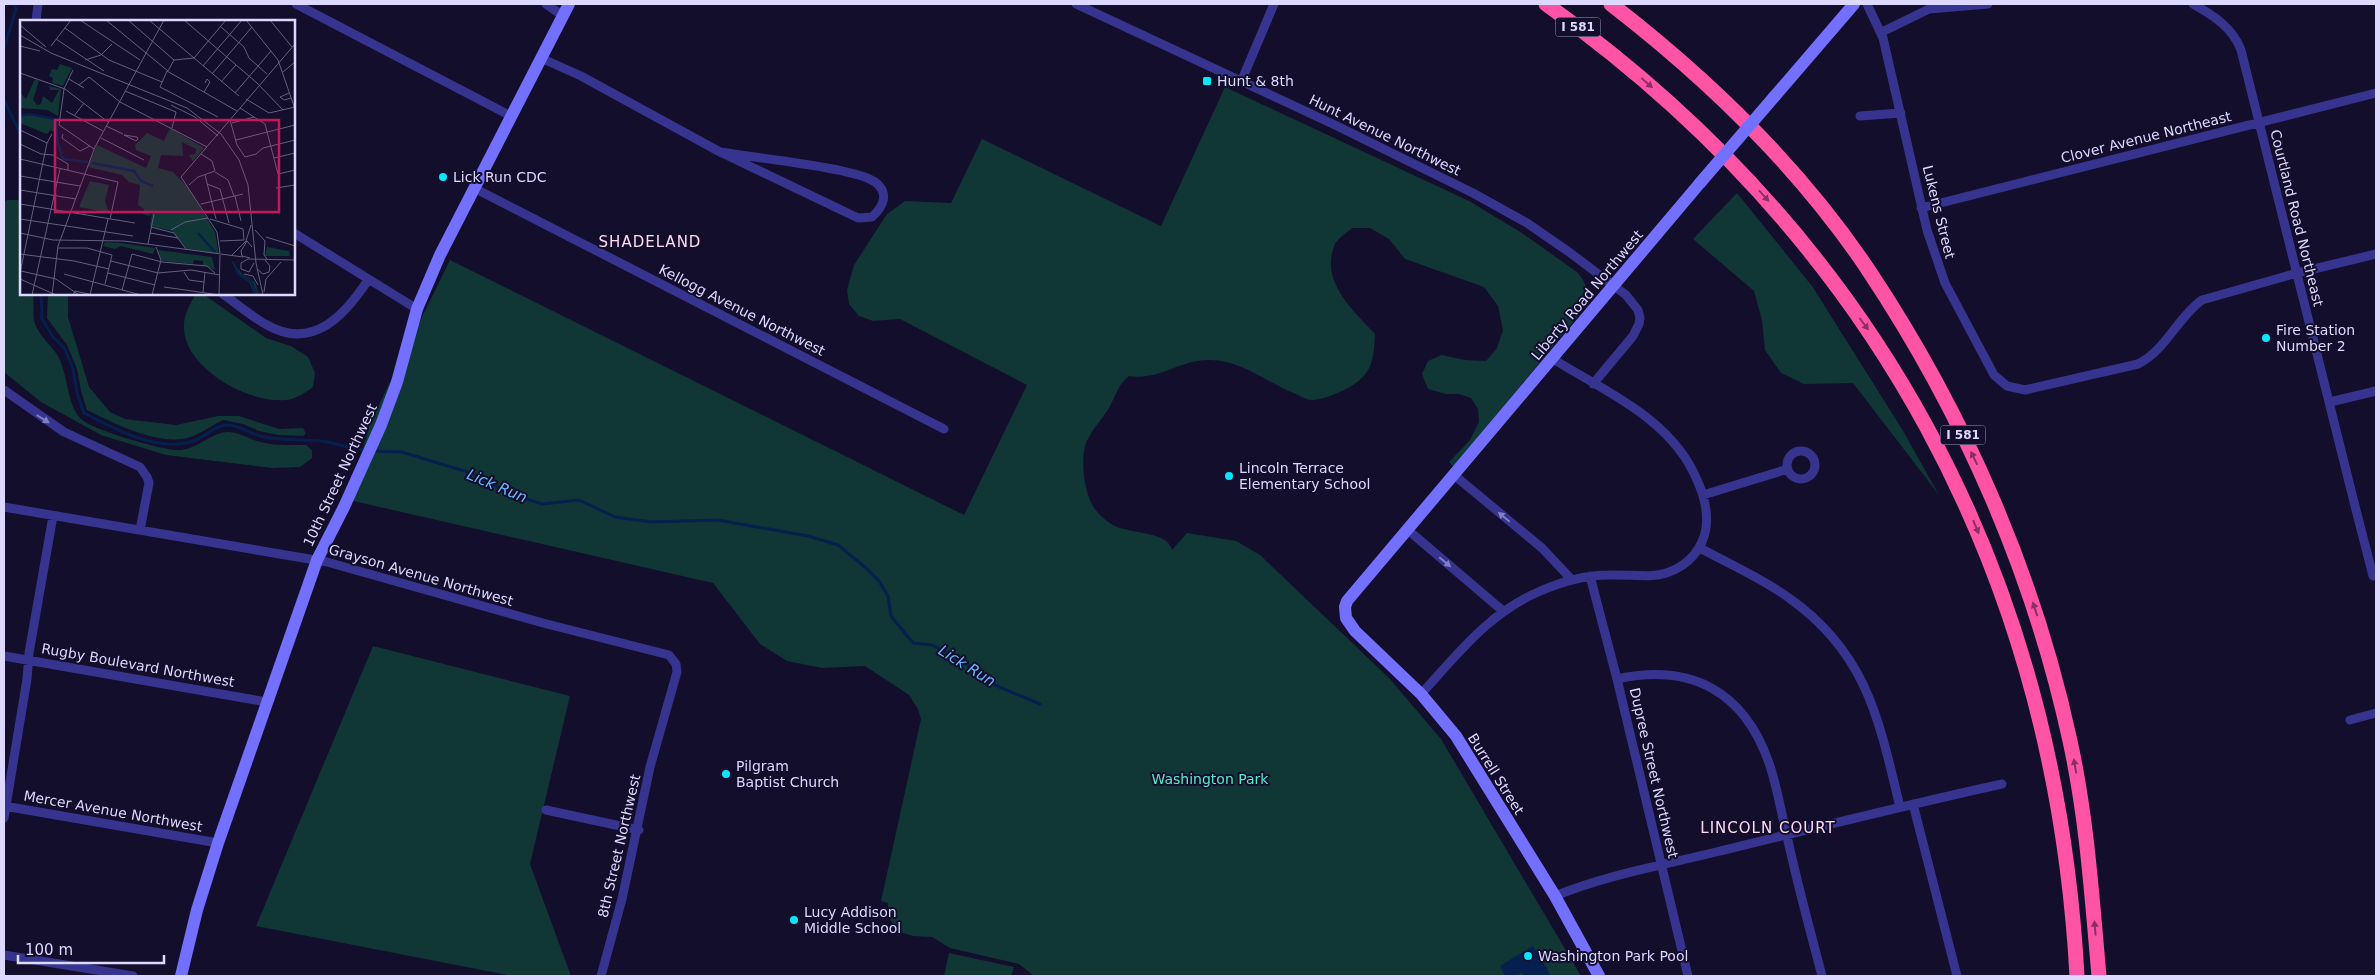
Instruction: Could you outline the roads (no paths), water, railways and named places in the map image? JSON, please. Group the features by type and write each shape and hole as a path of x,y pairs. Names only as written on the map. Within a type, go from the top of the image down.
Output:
{"highway":[{"name":"I 581","path":"1546,4 1603,46 1638,75 1694,124 1746,176 1793,230 1875,338 1920,414 1974,521 2002,594 2024,660 2047,746 2065,842 2077,976"},
{"name":"I 581","path":"1612,4 1685,65 1724,102 1767,146 1814,199 1868,271 1927,369 1962,434 2021,569 2058,688 2071,743 2087,840 2099,976"}],"street":[{"path":"36,20 38,4"},
{"path":"296,4 511,116"},
{"path":"546,4 563,16"},
{"name":"10th Street Northwest","path":"181,976 197,910 218,843 317,560 344,507 381,425 397,382 417,309 440,255 569,4"},
{"name":"Hunt Avenue Northwest","path":"1076,4 1335,125 1473,193 1528,223 1633,302 1638,310 1639,324 1633,336 1593,384"},
{"path":"1241,82 1274,4"},
{"name":"Liberty Road Northwest","path":"1345,607 1347,601 1854,4"},
{"name":"Lukens Street","path":"1867,4 1882,32 1921,208 1936,260 1956,306 1994,375 2010,387 2025,390 2138,364 2154,354 2193,307 2202,300 2297,273"},
{"path":"1882,32 1930,9 1988,4"},
{"name":"Courtland Road Northeast","path":"2194,4 2224,25 2238,43 2375,575"},
{"path":"541,58 581,76 720,152 858,218 872,217 882,205 883,192 880,186 868,178 818,166 720,152"},
{"name":"Clover Avenue Northeast","path":"1921,208 2376,93"},
{"path":"1860,116 1900,113"},
{"name":"Kellogg Avenue Northwest","path":"474,188 944,429"},
{"path":"295,234 417,309"},
{"path":"2297,273 2376,254"},
{"path":"224,295 267,325 280,331 306,333 330,325 340,317 368,280"},
{"path":"1421,694 1472,638 1503,611 1535,593 1590,576 1662,574 1686,563 1700,548 1706,527 1703,495 1693,469 1672,439 1650,419 1553,359"},
{"path":"4,390 64,432 122,457 140,467 149,483 140,530"},
{"path":"2330,402 2376,391"},
{"path":"1703,495 1788,469"},
{"path":"1454,475 1542,548 1572,580"},
{"name":"Grayson Avenue Northwest","path":"4,507 317,560 533,620 669,655 674,660 677,668 663,721"},
{"path":"4,818 28,679 28,660 53,516"},
{"path":"1408,530 1503,611"},
{"path":"1700,548 1788,597 1821,624 1836,642 1866,687 1876,710 1900,807"},
{"name":"Dupree Street Northwest","path":"1590,576 1688,976"},
{"name":"Burrell Street","path":"1345,607 1346,618 1355,631 1421,694 1456,736 1555,896 1599,976"},
{"name":"Rugby Boulevard Northwest","path":"4,656 267,702"},
{"path":"1617,680 1653,674 1678,676 1702,682 1730,701 1753,728 1769,763 1822,976"},
{"path":"2350,720 2376,713"},
{"name":"8th Street Northwest","path":"601,976 663,721"},
{"path":"1555,896 1574,888 1900,807 2002,784"},
{"path":"1913,804 1957,976"},
{"name":"Mercer Avenue Northwest","path":"5,806 218,843"},
{"path":"546,810 638,830"},
{"path":"4,954 133,976"}],"water":[{"name":"Washington Park Pool","path":"1533,946 1551,976 1524,976 1522,973 1516,976 1505,976 1500,966"}],"waterway":[{"name":"Lick Run","path":"4,49 16,9 14,4"},
{"name":"Lick Run","path":"4,100 20,133"},
{"name":"Lick Run","path":"41,295 42,319 53,337 65,349 73,369 77,393 84,413 109,426 137,438 166,444 180,444 193,441 218,427 227,425 236,426 268,438 321,441 366,450"},
{"name":"Lick Run","path":"372,451 402,452 474,474 511,494 542,504 579,500 615,517 651,522 718,520 808,536 838,545 879,581 888,596 891,616 913,643 932,645 962,660 990,683 1040,704"}],"place":[{"name":"Hunt & 8th","path":"1207,81"},
{"name":"Lick Run CDC","path":"443,177"},
{"name":"Fire Station Number 2","path":"2266,338"},
{"name":"Lincoln Terrace Elementary School","path":"1229,476"},
{"name":"Pilgram Baptist Church","path":"726,774"},
{"name":"Lucy Addison Middle School","path":"794,920"},
{"name":"Washington Park Pool","path":"1528,956"}],"district":[{"name":"SHADELAND","path":"650,242"},
{"name":"LINCOLN COURT","path":"1768,828"}],"park label":[{"name":"Washington Park","path":"1210,779"}]}
